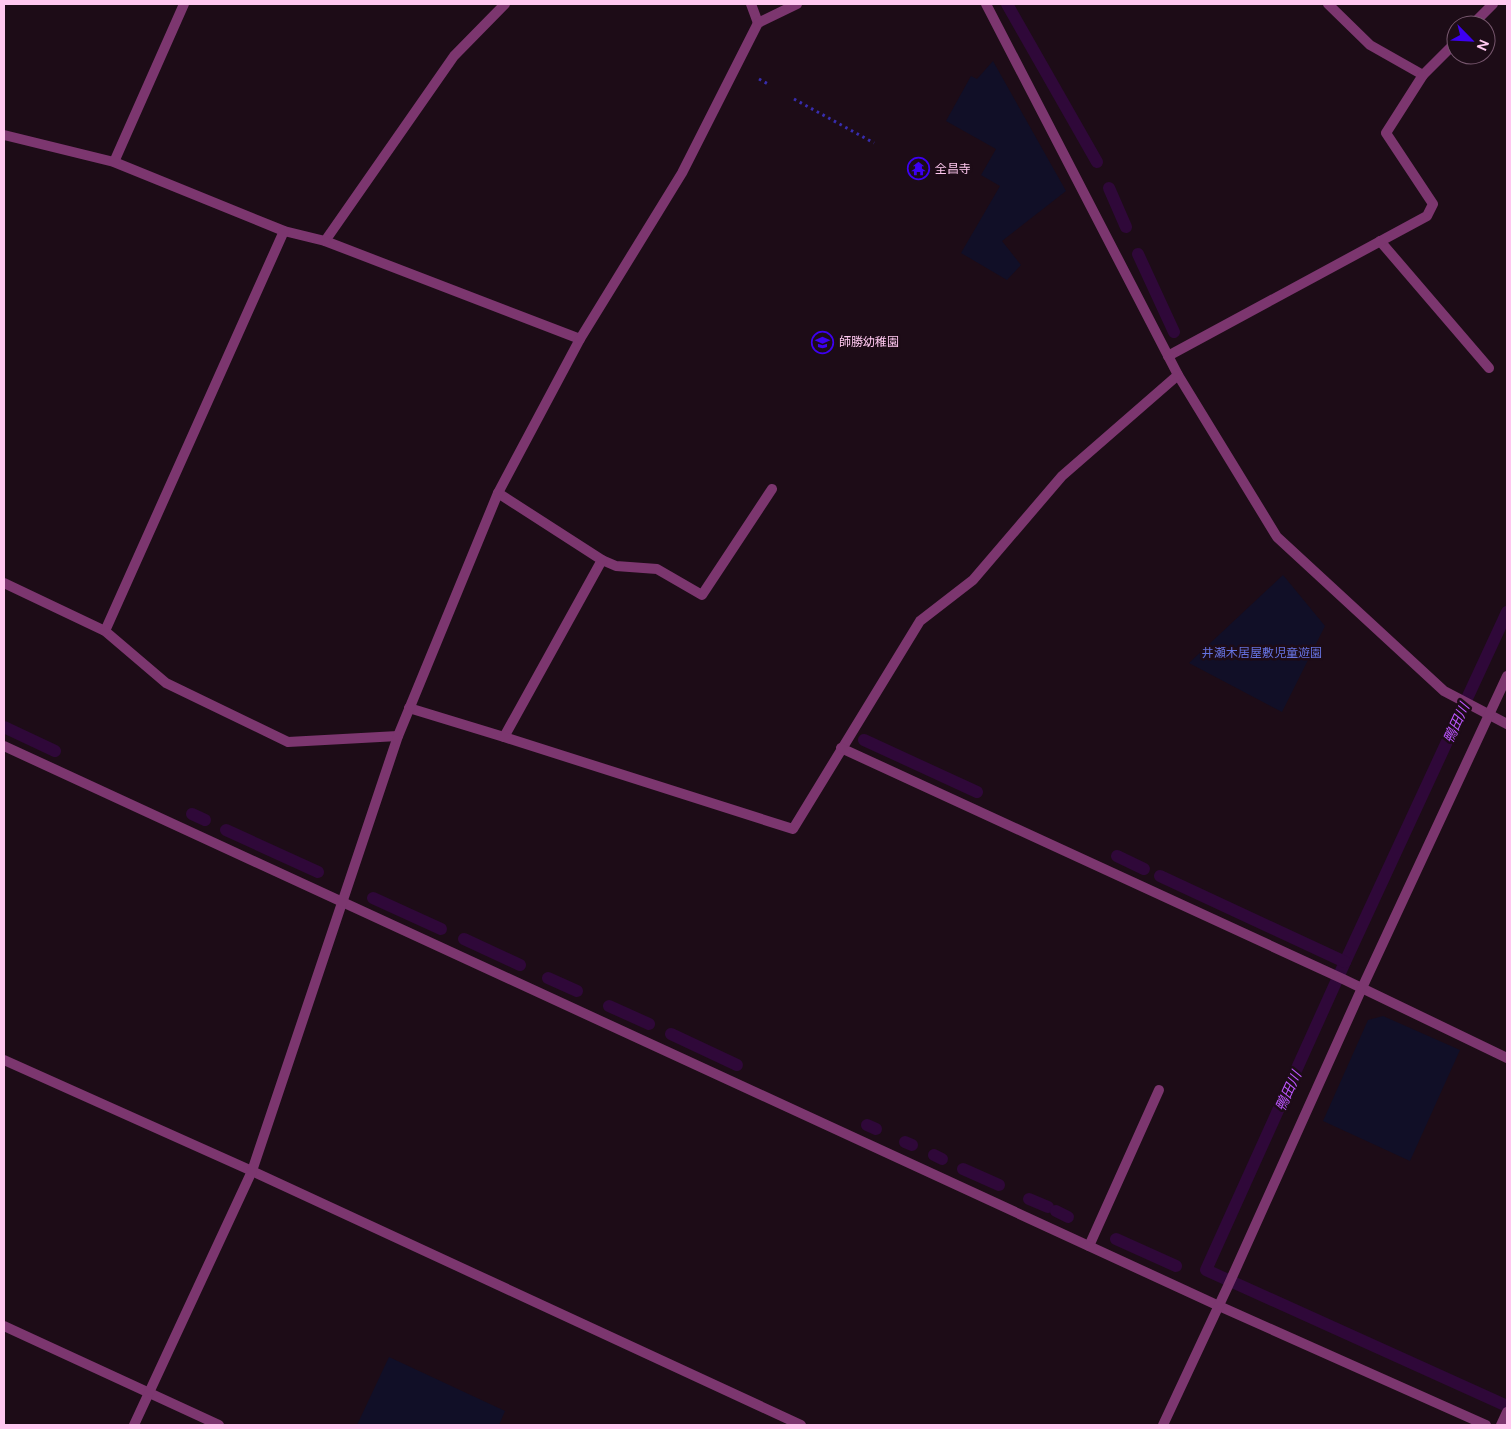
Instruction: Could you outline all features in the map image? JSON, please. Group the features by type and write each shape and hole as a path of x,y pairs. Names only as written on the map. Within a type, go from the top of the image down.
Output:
{"street":[{"path":"114,162 184,4"},
{"path":"325,241 454,56 505,4"},
{"path":"751,4 758,23"},
{"path":"134,1425 252,1171 398,736 498,493 580,339 682,173 758,23 797,4"},
{"path":"986,4 1178,376 1277,537 1444,691 1507,724"},
{"path":"1328,4 1370,45 1423,75"},
{"path":"1482,15 1493,4"},
{"path":"1168,356 1427,216 1433,204 1386,133 1423,75 1446,52"},
{"path":"4,135 114,162 284,231 325,241 580,339"},
{"path":"105,632 284,231"},
{"path":"1380,241 1489,368"},
{"path":"409,708 504,736 793,829 920,621 973,580 1062,476 1178,376"},
{"path":"498,493 602,560 616,566 657,569 702,595 772,489"},
{"path":"504,736 602,560"},
{"path":"4,583 105,632 166,682 288,742 398,736"},
{"path":"1163,1425 1237,1267 1362,988 1507,676"},
{"path":"4,746 1219,1306 1486,1425"},
{"path":"841,748 1362,988 1507,1058"},
{"path":"4,1060 252,1171 801,1425"},
{"path":"1089,1246 1159,1090"},
{"path":"4,1326 219,1425"},
{"path":"1501,1425 1507,1413"}],"path":[{"path":"794,99 874,144"}],"green space":[{"path":"993,61 1066,191 1002,241 1021,265 1007,280 961,253 1000,186 981,175 996,149 946,121 971,76 977,79"},
{"name":"井瀬木居屋敷児童遊園","path":"1283,575 1325,626 1282,712 1189,663"},
{"path":"1383,1016 1460,1050 1410,1161 1323,1121 1368,1020"},
{"path":"389,1357 505,1411 499,1425 357,1425"}],"waterway":[{"path":"1007,4 1097,162"},
{"path":"1109,188 1126,227"},
{"path":"1138,254 1174,332"},
{"name":"鴨田川","path":"1507,612 1345,962 1206,1270 1507,1406"},
{"path":"4,727 55,751"},
{"path":"864,740 977,792"},
{"path":"192,814 205,820"},
{"path":"226,830 318,872"},
{"path":"1117,856 1144,869"},
{"path":"1160,876 1345,962"},
{"path":"373,898 441,929"},
{"path":"464,939 520,965"},
{"path":"548,978 577,991"},
{"path":"609,1006 649,1024"},
{"path":"671,1034 737,1065"},
{"path":"867,1125 876,1129"},
{"path":"905,1142 912,1145"},
{"path":"934,1155 942,1159"},
{"path":"963,1169 999,1185"},
{"path":"1029,1199 1048,1207"},
{"path":"1056,1211 1068,1217"},
{"path":"1116,1239 1176,1266"}],"place":[{"name":"全昌寺","path":"919,169"},
{"name":"師勝幼稚園","path":"823,342"}]}
